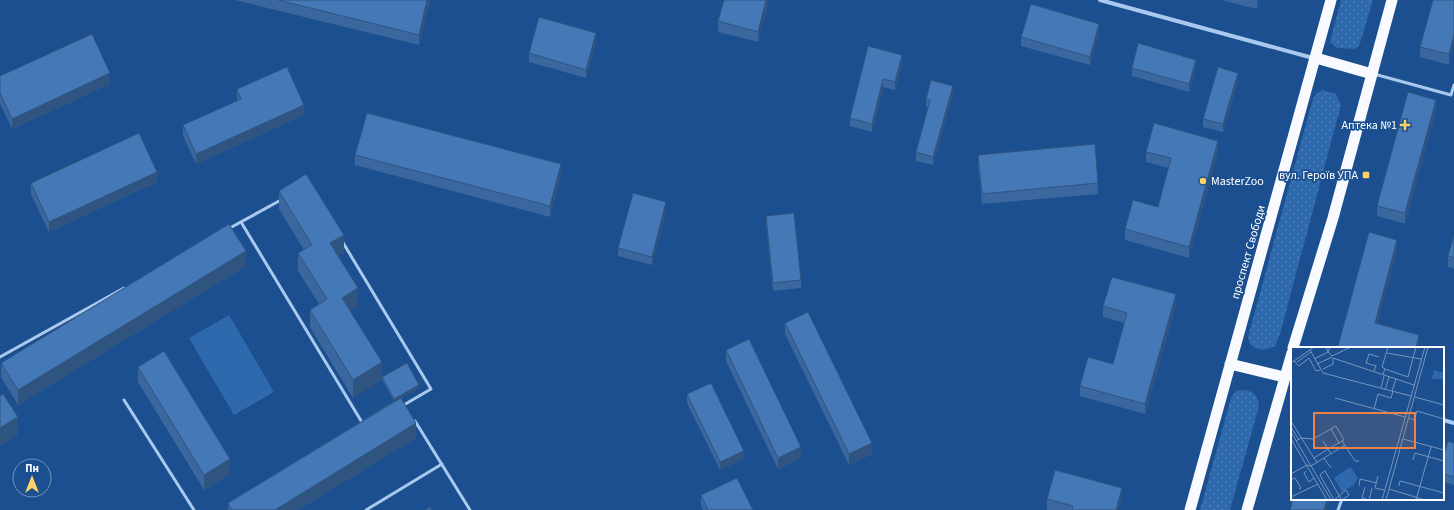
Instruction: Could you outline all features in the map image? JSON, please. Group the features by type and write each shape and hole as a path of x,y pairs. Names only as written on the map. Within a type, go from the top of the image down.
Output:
{"highway":[{"name":"проспект Свободи","path":"1190,510 1331,0"},
{"path":"1293,347 1333,218 1392,0"},
{"path":"1316,58 1372,74"},
{"path":"1246,510 1288,378 1291,359"},
{"path":"1230,364 1288,378"}],"street":[{"path":"1100,0 1316,58"},
{"path":"1444,420 1454,423"}],"lane":[{"path":"1372,74 1451,95 1454,85"},
{"path":"227,230 288,196"},
{"path":"240,222 365,428"},
{"path":"341,239 431,389 398,408"},
{"path":"0,357 131,284"},
{"path":"124,400 194,510"},
{"path":"404,404 409,411"},
{"path":"413,417 470,510"},
{"path":"366,510 442,464"},
{"path":"1338,510 1342,500"}],"shaded area":[{"path":"1341,0 1373,0 1361,40 1355,49 1337,48 1330,42"},
{"path":"1323,90 1336,94 1341,105 1280,334 1275,346 1266,349 1258,349 1249,342 1248,337 1312,102 1316,94"},
{"path":"229,315 274,392 234,415 189,338"},
{"path":"1244,390 1255,395 1258,399 1259,406 1230,510 1200,510 1231,398 1236,391"}],"building":[{"path":"278,0 427,0 419,35"},
{"path":"724,0 766,0 758,32 718,21"},
{"path":"1433,0 1454,0 1454,35 1449,54 1420,47"},
{"path":"1031,4 1099,24 1090,57 1021,37"},
{"path":"539,17 596,33 586,70 529,53"},
{"path":"92,34 110,73 12,119 0,93 0,76"},
{"path":"1138,43 1196,60 1189,84 1132,68"},
{"path":"868,46 902,55 895,82 883,79 872,124 850,118"},
{"path":"287,67 304,105 196,154 183,125 241,99 237,89"},
{"path":"1218,67 1238,73 1223,124 1203,119"},
{"path":"931,80 953,86 933,157 916,152 930,100 926,99"},
{"path":"1408,92 1436,100 1405,213 1377,206"},
{"path":"367,113 561,164 550,206 355,155"},
{"path":"1154,123 1218,141 1189,247 1125,229 1133,200 1158,207 1171,158 1146,152"},
{"path":"139,133 157,172 49,222 31,183"},
{"path":"1095,144 1098,183 982,194 978,155"},
{"path":"306,174 344,235 330,243 358,288 342,298 382,362 353,380 310,310 327,299 298,253 312,245 279,191"},
{"path":"633,193 666,202 652,257 618,248"},
{"path":"794,213 801,280 773,283 766,216"},
{"path":"229,224 246,251 18,390 1,363"},
{"path":"1369,232 1397,240 1375,323 1419,335 1416,347 1338,346"},
{"path":"1454,235 1454,258 1448,256"},
{"path":"1112,277 1176,294 1145,404 1080,386 1088,357 1113,364 1127,313 1103,306"},
{"path":"808,312 872,443 849,454 785,323"},
{"path":"749,339 801,447 778,458 726,350"},
{"path":"164,351 230,459 204,475 138,367"},
{"path":"407,363 419,385 394,399 382,377"},
{"path":"711,383 744,451 720,462 687,394"},
{"path":"3,394 18,417 0,428 0,396"},
{"path":"401,398 416,423 275,510 232,510 228,503"},
{"path":"1448,441 1454,443 1454,477 1444,474 1444,455"},
{"path":"1055,470 1122,488 1116,510 1072,510 1073,506 1047,499"},
{"path":"737,478 753,510 708,510 701,495"},
{"path":"1293,500 1327,500 1324,510 1290,510"},
{"path":"430,507 432,510 425,510"}],"place":[{"name":"Аптека №1","path":"1405,125"},
{"name":"вул. Героїв УПА","path":"1366,175"},
{"name":"MasterZoo","path":"1203,181"}]}
